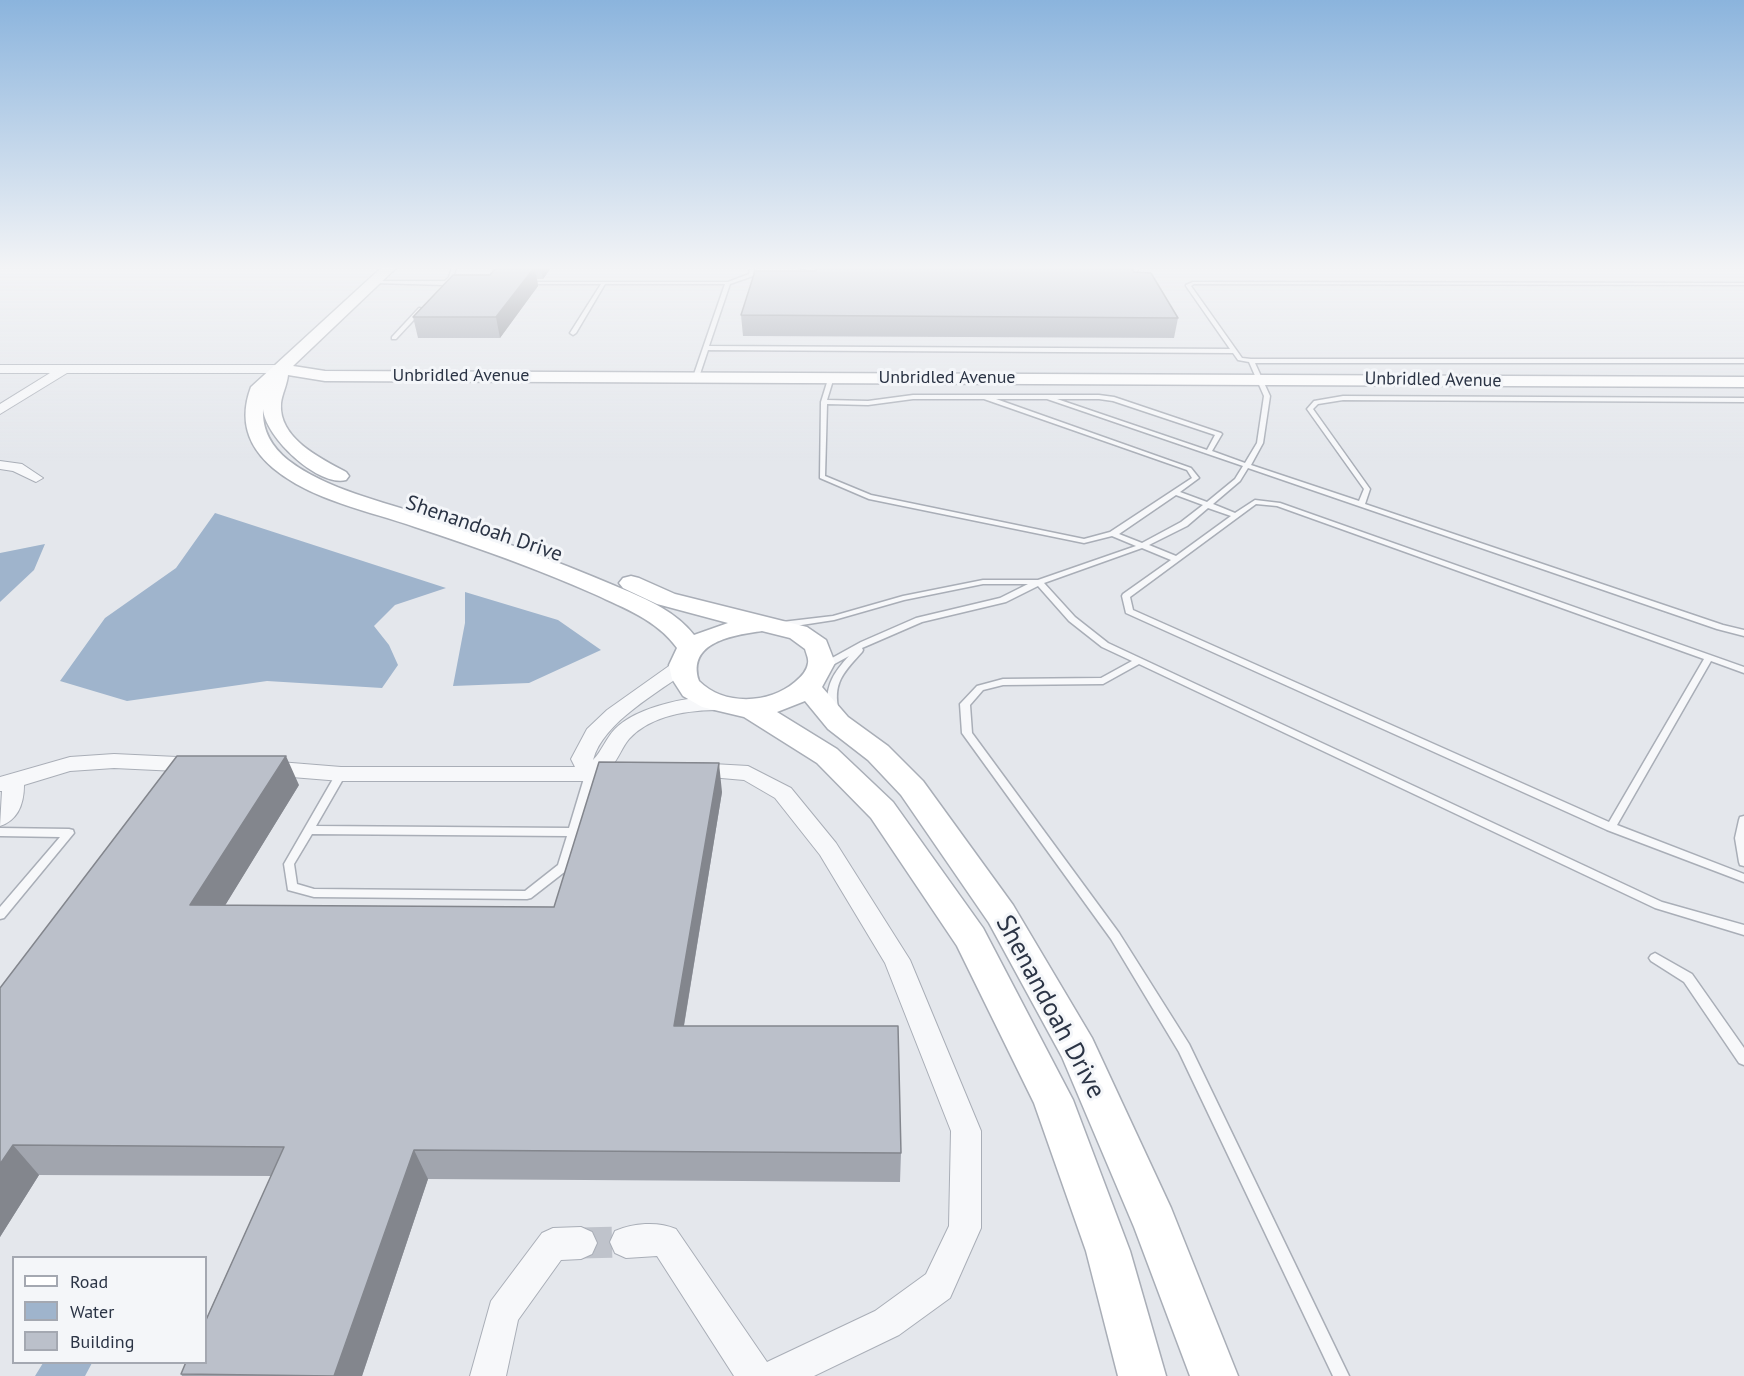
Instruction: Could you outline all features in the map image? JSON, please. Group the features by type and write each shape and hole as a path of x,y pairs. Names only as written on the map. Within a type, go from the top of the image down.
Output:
{"street":[{"name":"Shenandoah Drive","path":"320,332 260,387 254,401 252,417 257,437 270,454 291,471 332,491 570,574 648,610 673,626 687,657"},
{"path":"0,369 281,369"},
{"path":"0,410 64,369"},
{"name":"Shenandoah Drive","path":"281,369 279,385 272,404 273,419 296,449 313,463 349,481 392,498 537,546 666,599 769,625"},
{"name":"Unbridled Avenue","path":"281,369 325,376 1254,370 1744,373"},
{"name":"Unbridled Avenue","path":"698,373 831,377 1254,370 1744,382"},
{"path":"0,465 17,467 36,478"},
{"path":"769,625 795,630 810,639 819,650 823,662 815,678 792,698 771,705 733,706 701,703 675,708 642,721 623,732 607,757 590,775 582,759 594,734 614,715 687,657 704,638 721,630 769,625"},
{"path":"687,657 684,676 690,688 702,697 733,706"},
{"name":"Shenandoah Drive","path":"815,678 838,723 878,753 912,788 1000,914 1078,1050 1155,1224 1214,1376"},
{"name":"Shenandoah Drive","path":"733,706 827,756 882,810 971,938 1053,1100 1108,1251 1142,1376"},
{"path":"0,818 13,802 6,782 70,764 114,761 220,766"},
{"path":"244,767 341,774 590,775 703,770 748,773 783,793 828,849 897,960 966,1131 965,1228 938,1286 887,1323 776,1376"},
{"path":"626,1242 665,1240 754,1376"},
{"path":"488,1376 503,1313 553,1244 581,1243"}],"lane":[{"path":"394,338 400,332"},
{"path":"698,373 711,332"},
{"path":"815,678 864,644 919,620 1003,600 1039,582 1142,546 1184,524 1238,480 1260,443 1267,396 1254,370 1240,359 1221,332"},
{"path":"705,348 1234,351"},
{"path":"1254,370 1744,361"},
{"path":"831,377 824,402 822,477 869,497 1084,541 1113,534 1196,478 1189,469 985,398"},
{"path":"824,402 868,404 914,397 1114,399 1219,434 1209,451"},
{"path":"1049,398 1744,633"},
{"path":"1362,503 1367,489 1310,409 1316,402 1343,398 1744,400"},
{"path":"1174,492 1236,516"},
{"path":"1744,670 1278,504 1255,502 1126,596 1129,611 1611,828 1744,878"},
{"path":"1113,534 1176,559"},
{"path":"769,625 834,618 903,598 982,582 1039,582 1080,626 1105,645 1659,905 1744,930"},
{"path":"838,723 829,695 837,674 864,644"},
{"path":"1611,828 1708,657"},
{"path":"1139,660 1103,681 1003,682 980,688 965,704 967,733 1115,936 1184,1048 1341,1376"},
{"path":"603,726 623,732"},
{"path":"341,774 289,864 292,887 314,893 527,895 563,867 590,775"},
{"path":"1744,820 1740,838 1744,862"},
{"path":"308,830 573,832"},
{"path":"0,832 69,833 0,915"},
{"path":"1655,958 1688,978 1744,1059"}],"water":[{"path":"215,513 446,588 395,605 374,626 389,645 398,665 382,688 267,681 127,701 60,681 105,618 176,568"},
{"path":"45,544 34,570 0,602 0,553"},
{"path":"465,592 558,620 601,650 529,683 453,686 465,623"},
{"path":"42,1364 91,1364 85,1376 35,1376"}],"building":[{"path":"177,756 286,756 190,905 554,907 599,762 719,763 674,1026 898,1026 901,1153 414,1150 334,1376 181,1374 185,1364 207,1364 207,1318 284,1147 13,1145 0,1164 0,988"}],"tunnel":[{"path":"581,1243 626,1242"}]}
